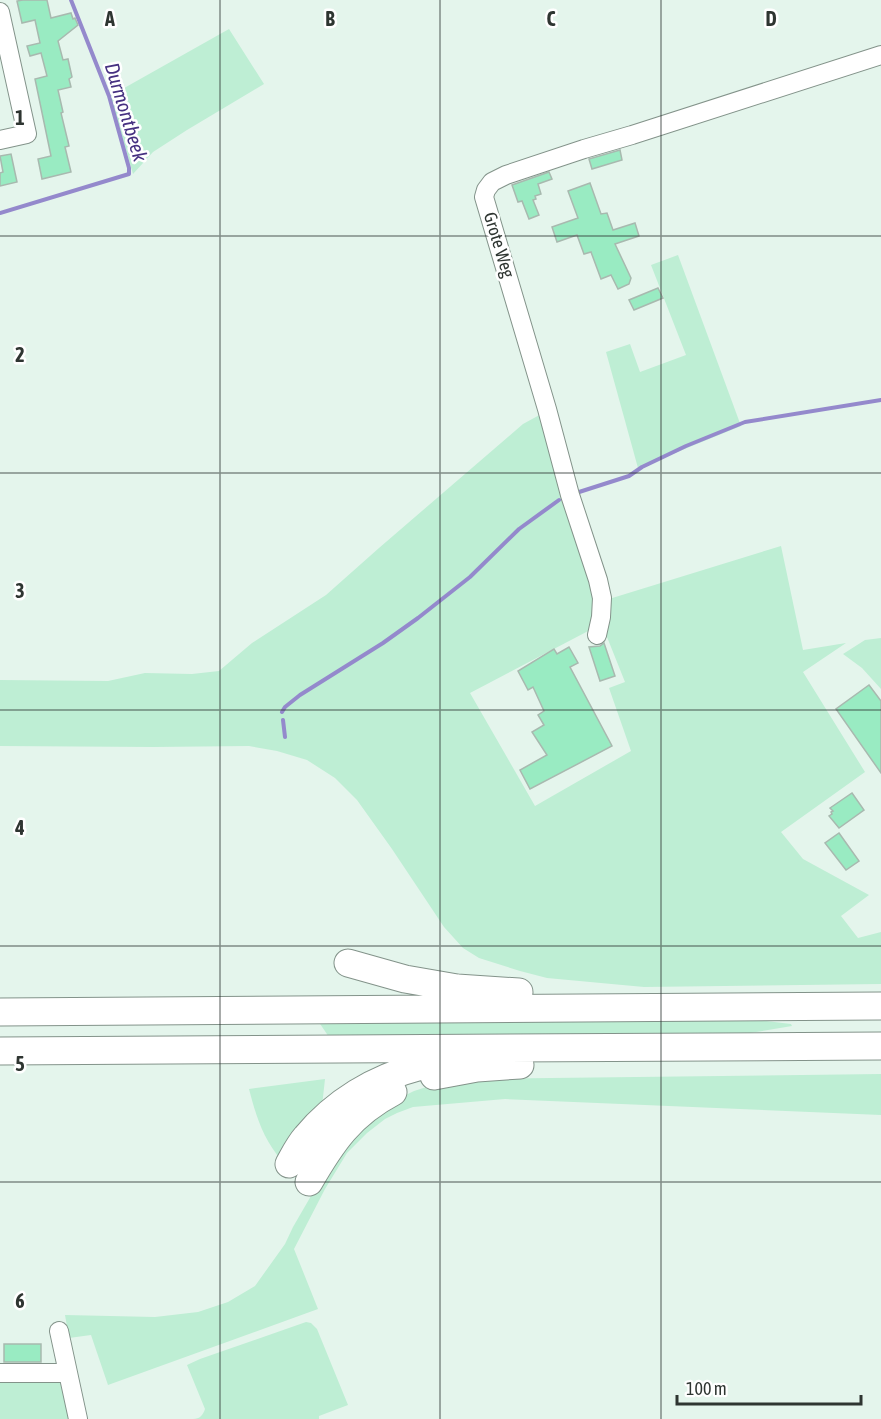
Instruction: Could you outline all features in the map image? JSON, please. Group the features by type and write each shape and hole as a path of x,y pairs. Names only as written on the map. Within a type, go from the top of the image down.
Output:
{"highway":[{"path":"348,963 405,979 457,988 565,995 648,1008"},
{"path":"0,1012 881,1006"},
{"path":"0,1051 597,1053 881,1046"},
{"path":"289,1164 304,1138 326,1114 383,1078 420,1066 468,1060 597,1053"},
{"path":"309,1182 327,1150 343,1130 365,1109 411,1083 429,1077 477,1068 556,1065 597,1053"}],"street":[{"path":"0,12 27,134 0,140"},
{"name":"Grote Weg","path":"597,635 602,617 602,598 598,580 570,495 484,197 486,189 492,182 517,171 881,55"},
{"path":"59,1331 78,1419"},
{"path":"0,1373 68,1373"}],"green space":[{"path":"229,29 264,84 153,152 133,174 110,96"},
{"path":"678,255 741,426 638,468 606,352 630,344 640,372 686,355 651,265"},
{"path":"545,412 599,593 592,629 470,693 535,806 631,751 609,688 625,682 607,637 603,635 609,599 781,546 803,650 846,643 803,672 865,772 781,832 803,859 869,895 841,916 858,938 881,932 881,984 644,987 547,978 520,971 479,958 463,948 444,927 357,800 335,778 307,760 249,746 0,746 0,680 108,681 145,673 192,674 219,671 252,643 326,595 523,424"},
{"path":"881,638 881,689 862,668 843,654 865,640"},
{"path":"314,1015 749,1019 791,1024 792,1026 738,1035 331,1040"},
{"path":"881,1074 881,1115 505,1099 413,1107 385,1119 347,1153 325,1189 294,1249 318,1309 108,1385 91,1335 69,1338 65,1315 155,1317 198,1312 228,1302 255,1286 285,1244 344,1139 377,1109 414,1091 464,1079"},
{"path":"325,1079 322,1106 282,1161 261,1127 249,1089"},
{"path":"306,1322 311,1323 317,1329 348,1405 319,1416 319,1419 193,1419 201,1416 205,1409 187,1365"},
{"path":"0,1381 61,1381 69,1419 0,1419"}],"building":[{"path":"47,0 51,18 71,13 78,25 58,41 63,60 68,59 72,77 69,79 71,87 58,90 69,146 65,147 71,172 42,179 38,159 51,156 35,79 47,76 41,53 30,56 27,46 40,43 35,20 22,23 17,1"},
{"path":"620,150 622,160 592,169 589,159"},
{"path":"11,154 17,182 0,186 0,173 3,172 0,156"},
{"path":"549,172 552,179 538,184 541,194 535,196 536,199 533,200 539,215 529,219 522,201 518,202 512,185"},
{"path":"590,183 601,214 607,213 613,230 635,223 639,236 615,244 631,278 629,284 618,289 611,275 601,279 591,252 584,254 577,235 557,242 552,227 578,218 568,191"},
{"path":"658,288 663,298 634,310 629,300"},
{"path":"604,643 615,676 600,681 589,647 600,646"},
{"path":"569,647 578,663 570,667 612,746 530,789 520,770 547,755 532,732 544,725 538,715 544,711 533,687 528,690 518,671 554,649 557,654"},
{"path":"869,685 881,701 881,773 836,709"},
{"path":"852,793 864,810 839,828 829,816 833,811 830,808"},
{"path":"839,833 859,861 846,870 825,843"},
{"path":"4,1344 41,1344 41,1362 4,1362"}],"waterway":[{"name":"Durmontbeek","path":"0,213 129,174 109,96 71,0"},
{"path":"576,493 629,476 642,467 686,446 745,422 881,400"},
{"path":"282,712 300,695 383,643 418,618 470,577 519,529 559,500"},
{"path":"283,720 285,737"}]}
